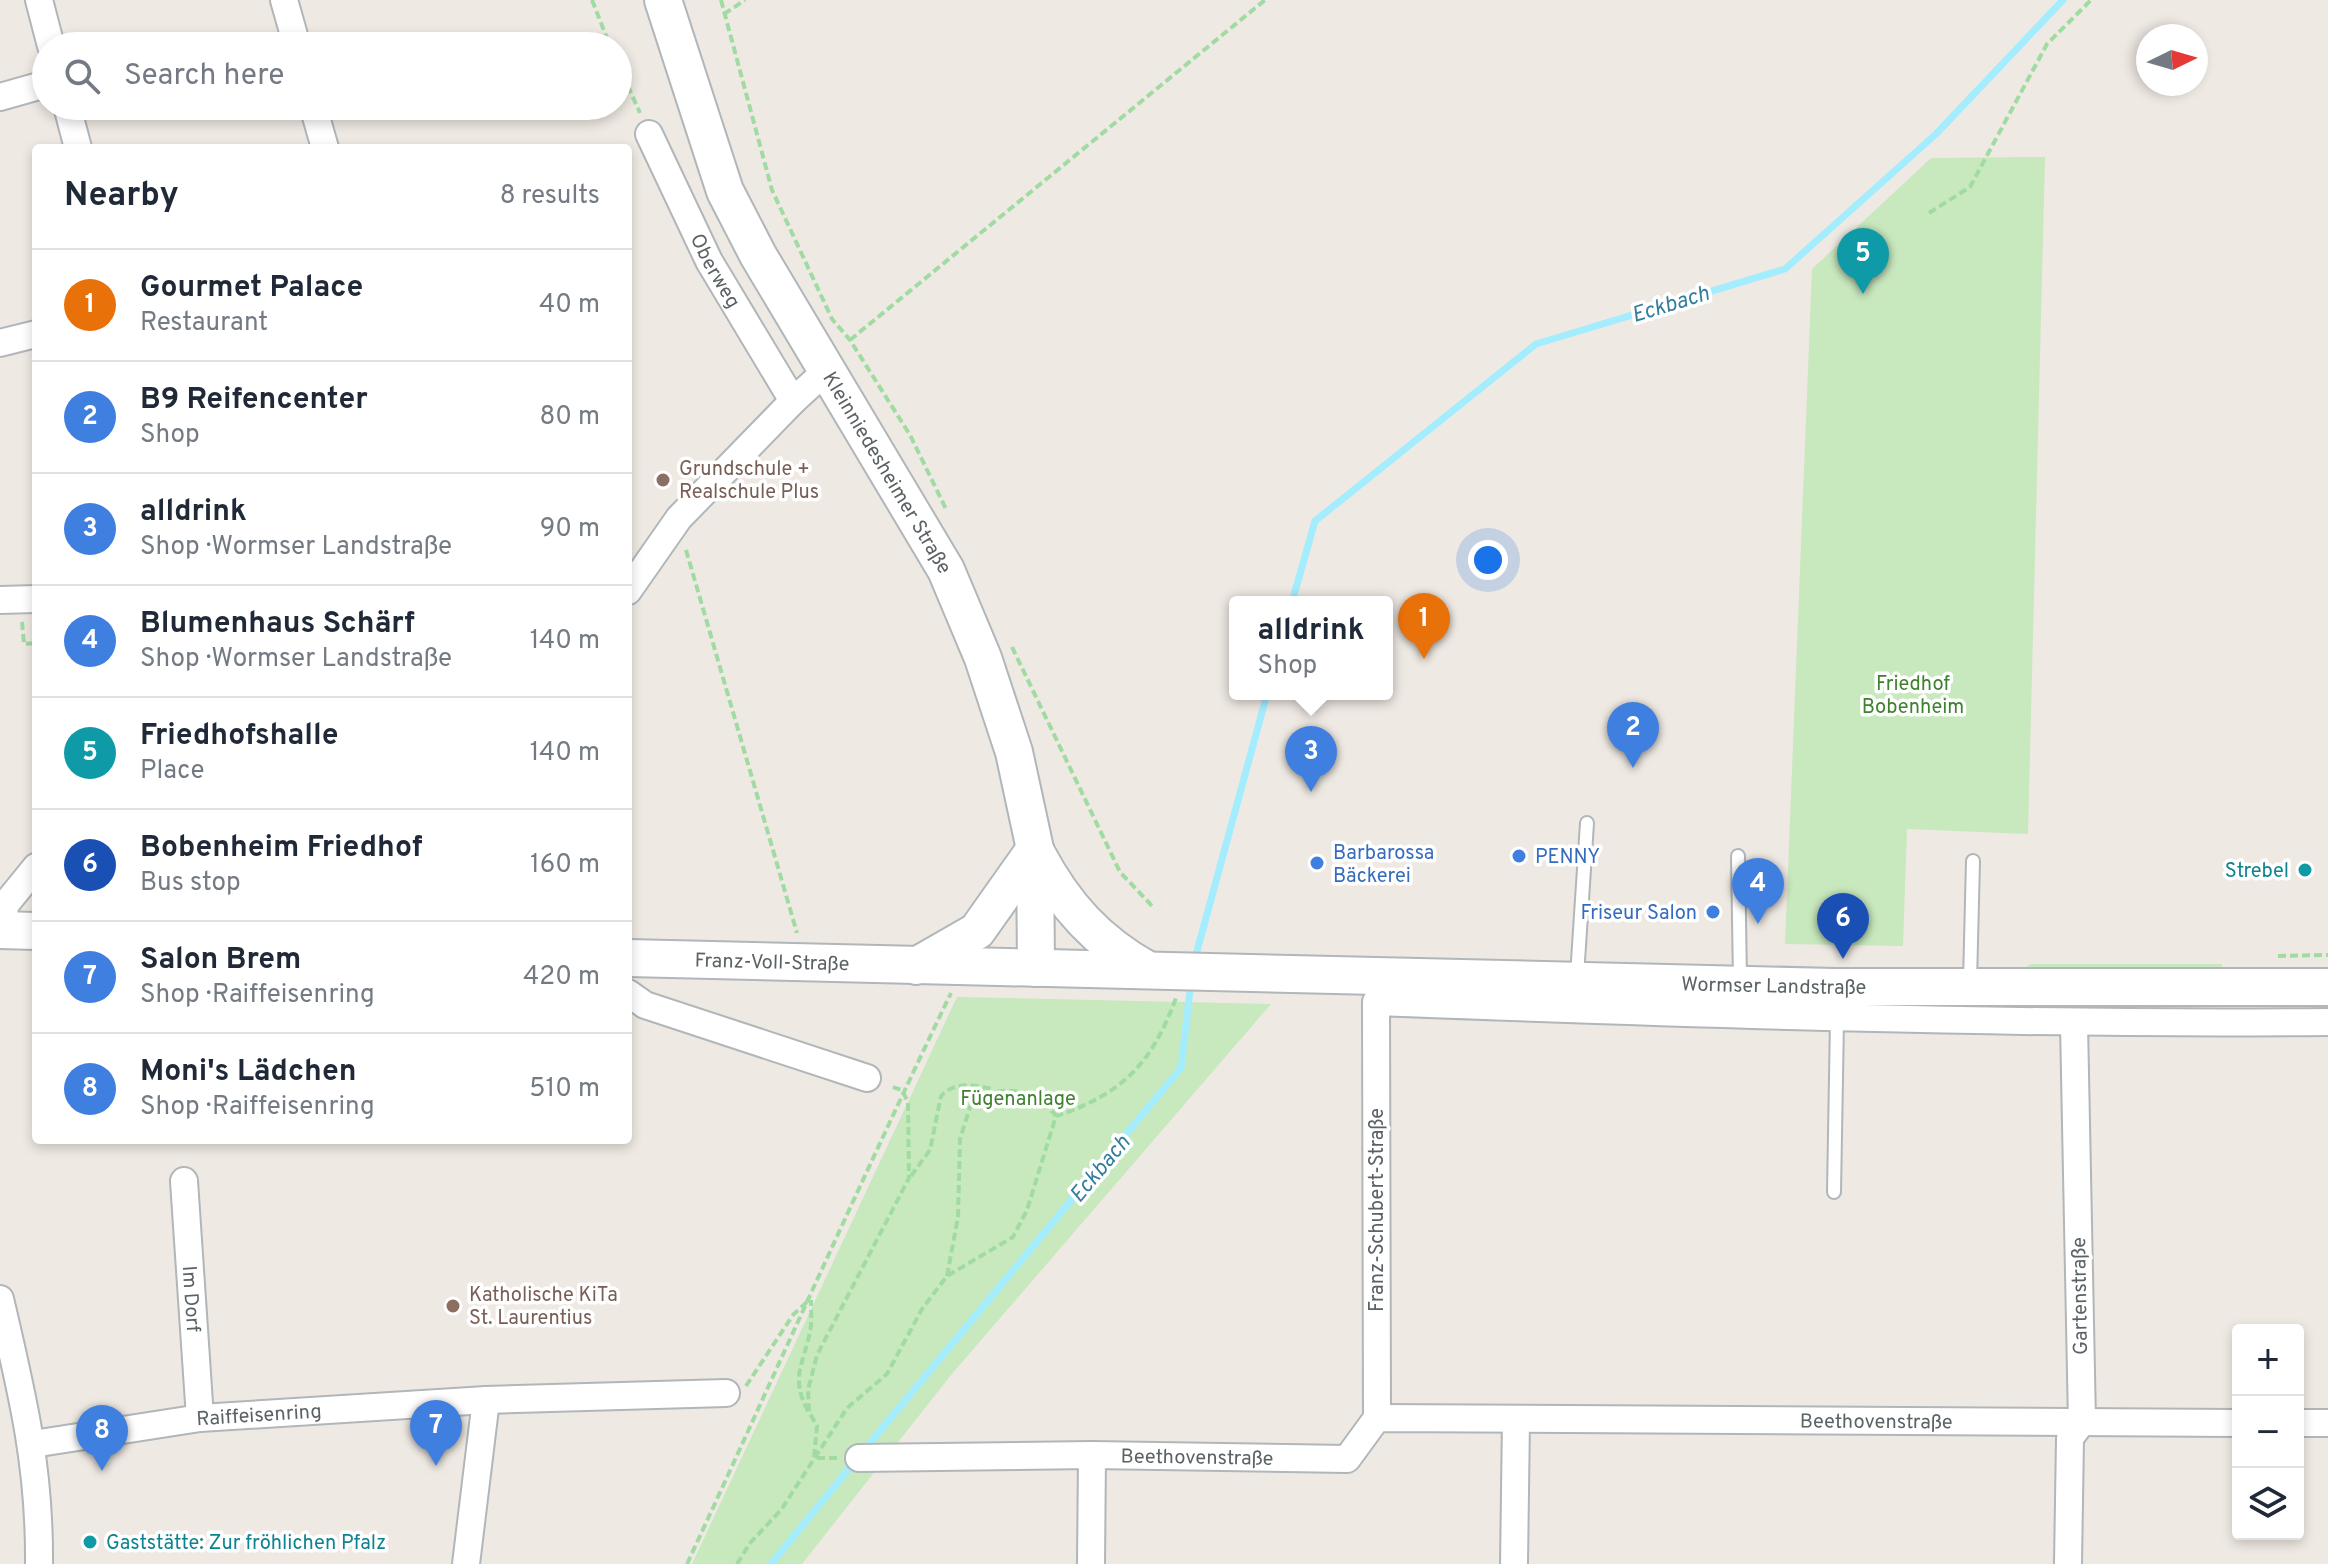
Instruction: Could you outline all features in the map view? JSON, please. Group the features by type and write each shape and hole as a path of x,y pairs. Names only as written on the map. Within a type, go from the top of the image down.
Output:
{"main road":[{"name":"Kleinniedesheimer Straße","path":"663,0 725,191 758,255 842,362 946,570 983,658 1014,752 1035,849 1036,968"},
{"path":"916,966 977,931 1035,849 1058,893 1080,918 1115,952 1169,980"},
{"name":"Franz-Voll-Straße","path":"632,958 1036,968"},
{"name":"Wormser Landstraße","path":"1036,968 1169,980 1219,973 1970,987 2328,987"}],"street":[{"path":"39,0 47,32"},
{"path":"284,0 293,32"},
{"path":"0,97 32,88"},
{"path":"71,120 77,144"},
{"path":"317,120 324,144"},
{"name":"Oberweg","path":"649,134 709,261 793,401"},
{"path":"0,343 32,335"},
{"path":"632,585 679,518 793,401 842,362"},
{"path":"13,931 5,905 32,872"},
{"path":"632,996 645,1005 867,1078"},
{"name":"Wormser Landstraße","path":"1376,1002 1837,1020 2074,1024 2328,1022"},
{"name":"Franz-Schubert-Straße","path":"1376,1002 1377,1418"},
{"name":"Gartenstraße","path":"2068,1564 2070,1438 2082,1422 2074,1024"},
{"name":"Im Dorf","path":"184,1181 200,1418"},
{"path":"0,1299 33,1444 40,1502 39,1564"},
{"name":"Raiffeisenring","path":"33,1444 200,1418 486,1400 726,1393"},
{"path":"466,1564 486,1400"},
{"name":"Beethovenstraße","path":"853,1458 1092,1455 1347,1459 1377,1418 2232,1423"},
{"path":"1514,1564 1516,1419"},
{"path":"2304,1423 2328,1423"},
{"path":"1091,1564 1092,1455"}],"lane":[{"path":"1576,979 1587,823"},
{"path":"1738,856 1740,984"},
{"path":"1970,987 1973,861"},
{"path":"1834,1192 1837,1020"}],"path":[{"path":"592,0 605,32"},
{"path":"721,0 772,190 832,319 850,340"},
{"path":"724,14 745,0"},
{"path":"842,362 850,340 1265,0"},
{"path":"1929,213 1970,187 2047,44 2091,0"},
{"path":"632,96 649,134"},
{"path":"679,518 798,939"},
{"path":"18,600 24,644 32,643"},
{"path":"1056,1116 1104,1096 1136,1073 1163,1034 1169,980"},
{"path":"687,1564 811,1298 902,1090 940,1016"},
{"path":"809,1412 808,1390 817,1355 909,1178 930,1150 941,1096 947,1089 972,1085 1039,1098 1056,1116"},
{"path":"902,1090 908,1102 909,1178"},
{"path":"947,1276 958,1217 962,1125 971,1104 996,1090"},
{"path":"737,1564 750,1543 781,1510 847,1408 887,1374 922,1309 947,1276 1013,1237 1027,1210 1056,1116"},
{"path":"726,1393 744,1389 793,1315 811,1298"},
{"path":"811,1298 810,1330 797,1377 799,1394 817,1426 814,1458"},
{"path":"814,1458 853,1458"}],"green space":[{"name":"Friedhof Bobenheim","path":"2045,157 2028,834 1907,829 1903,946 1785,944 1812,269 1931,158"},
{"path":"2031,964 2222,964 2222,971 2016,973"},
{"name":"Fügenanlage","path":"957,997 1271,1004 951,1375 802,1564 692,1564"}],"waterway":[{"name":"Eckbach","path":"1294,596 1315,521 1536,344 1785,269 1936,134 2063,0"},
{"name":"Eckbach","path":"1194,962 1265,700"},
{"name":"Eckbach","path":"864,1450 1181,1068 1191,982"},
{"name":"Eckbach","path":"771,1564 856,1460"}],"place":[{"name":"Friedhofshalle","path":"1863,294"},
{"name":"Grundschule + Realschule Plus","path":"663,480"},
{"name":"Gourmet Palace","path":"1424,659"},
{"name":"B9 Reifencenter","path":"1633,768"},
{"name":"alldrink","path":"1311,792"},
{"name":"PENNY","path":"1519,856"},
{"name":"Barbarossa Bäckerei","path":"1317,863"},
{"name":"Strebel","path":"2305,870"},
{"name":"Friseur Salon","path":"1713,912"},
{"name":"Blumenhaus Schärf","path":"1758,924"},
{"name":"Bobenheim Friedhof","path":"1843,959"},
{"name":"Katholische KiTa St. Laurentius","path":"453,1306"},
{"name":"Salon Brem","path":"436,1466"},
{"name":"Moni's Lädchen","path":"102,1471"},
{"name":"Gaststätte: Zur fröhlichen Pfalz","path":"90,1542"}]}
